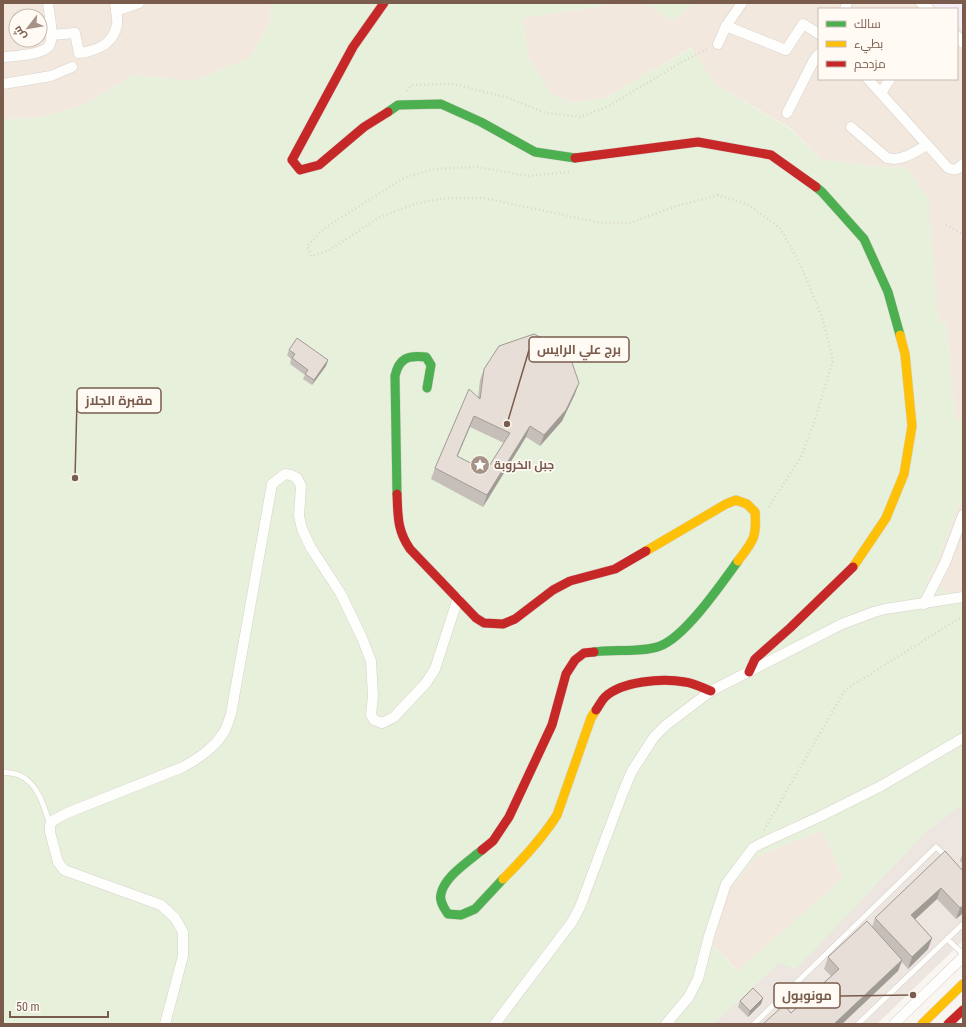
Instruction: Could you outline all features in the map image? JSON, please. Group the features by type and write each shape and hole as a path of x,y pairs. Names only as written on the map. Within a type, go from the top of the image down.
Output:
{"street":[{"path":"3,57 40,52 47,49 51,44 48,3"},
{"path":"51,34 75,33 79,53 93,51 111,40 117,25 116,7 139,3"},
{"path":"384,3 353,47 292,160 300,170 319,165 364,127 398,105 441,104 481,122 535,152 572,158 698,142 771,155 822,192 864,239 888,292 905,354 912,426 904,474 886,518 851,568 790,628 755,658 749,672"},
{"path":"718,44 726,26 742,3"},
{"path":"726,26 786,50 803,24 818,33"},
{"path":"787,113 816,57"},
{"path":"3,84 51,76 72,67"},
{"path":"869,80 948,168 952,170 957,169 963,164"},
{"path":"881,92 889,80"},
{"path":"851,127 888,158 895,160 901,159 927,145"},
{"path":"427,388 431,365 426,357 415,356 405,359 398,366 395,376 398,522 403,539 410,549 476,618 484,623 503,624 515,619 553,590 570,581 615,569 726,504 736,500 747,504 755,512 756,526 753,541 682,632 661,646 644,649 606,650 584,653 575,660 566,674 552,725 509,817 493,841 459,869 444,884 440,895 443,908 448,914 461,915 475,909 506,877 548,829 557,815 591,718 604,698 616,689 633,683 660,680 685,682 711,691"},
{"path":"165,1024 183,956 183,932 176,918 162,905 64,870 58,862 50,832 50,825 54,820 66,813 183,768 213,746 225,731 232,706 272,484 285,474 297,478 301,486 298,516 302,529 311,548 341,594 371,661 373,696 371,715 374,720 382,723 394,717 426,683 435,669 458,598"},
{"path":"924,604 945,563 963,515"},
{"path":"495,1024 572,922 588,888 632,771 654,738 666,725 711,691 842,624 874,612 963,597"},
{"path":"666,1024 693,989 698,979 723,891 731,877 753,848 820,817 881,786 963,738"},
{"path":"894,1024 963,956"},
{"path":"922,1024 963,984"},
{"path":"948,1024 963,1010"}],"lane":[{"path":"3,772 19,775 34,785 43,803 50,825"},
{"path":"754,1024 936,847 952,862"},
{"path":"858,1024 963,924"},
{"path":"947,939 963,956"}],"path":[{"path":"398,105 412,86 453,84 506,97 546,113 580,117 609,106 680,63 718,44"},
{"path":"570,172 528,176 477,167 433,169 404,178 326,227 307,246 311,256 328,251 380,217 415,204 445,198 483,198 602,223 630,223 673,207 718,196 749,205 780,228 800,264 822,317 833,360 815,420 801,457 756,526"},
{"path":"946,225 963,234"},
{"path":"753,848 845,690 963,616"}],"shaded area":[{"path":"3,3 271,3 270,23 250,58 193,81 134,75 81,106 43,117 3,120"},
{"path":"623,3 645,3 674,21 693,3 963,3 963,422 955,419 946,322 938,322 935,290 907,168 883,167 821,160 792,129 714,84 691,48 605,98 571,103 550,93 529,58 522,18"},
{"path":"930,3 963,3 963,32 958,27 958,8 937,8"},
{"path":"963,494 963,603 928,580 938,560"},
{"path":"963,804 963,941 877,1024 713,1024 929,829"},
{"path":"822,830 843,878 738,971 711,943 728,891 756,857"}],"green space":[{"path":"271,3 623,3 522,18 529,58 550,93 571,103 605,98 692,48 714,84 792,130 821,160 882,167 907,168 929,200 938,322 946,322 955,419 963,422 963,494 938,560 928,579 963,603 963,804 929,829 796,969 779,963 713,1024 3,1024 3,120 43,117 81,106 134,75 193,81 250,58 270,23","holes":["822,830 843,878 737,971 711,943 728,891 756,857"]},
{"path":"645,3 693,3 674,21"}],"building":[{"path":"534,334 568,351 579,383 566,410 544,435 530,426 487,495 435,468 469,389 480,399 484,369 499,346","holes":["474,416 510,433 486,471 457,456"]},
{"path":"297,338 328,360 314,380 305,374 308,370 292,358 295,354 289,350"},
{"path":"945,851 963,871 963,906 960,908 941,888 911,915 932,938 912,957 875,918"},
{"path":"867,921 902,960 834,1024 763,1024 784,1005 791,1013 839,969 828,957"},
{"path":"753,988 763,998 750,1011 740,1001"}],"traffic: fast":[{"path":"388,112 398,105 441,104 481,122 535,152 575,158"},
{"path":"816,187 864,239 888,292 900,335"},
{"path":"397,494 395,376 399,365 405,359 409,357 426,357 431,365 427,388"},
{"path":"594,652 653,648 670,641 691,621 738,561"},
{"path":"482,850 458,870 443,888 441,899 442,904 448,914 461,915 475,909 503,879"}],"traffic: slow":[{"path":"853,567 886,518 904,474 912,426 905,354 900,335"},
{"path":"646,551 726,504 736,500 747,504 755,512 753,539 738,561"},
{"path":"503,879 532,848 557,815 591,718 596,710"},
{"path":"922,1024 963,984"}],"traffic: jam":[{"path":"384,3 353,47 292,160 300,170 319,165 364,127 388,112"},
{"path":"575,158 698,142 771,155 816,187"},
{"path":"397,494 400,529 410,549 476,618 484,623 503,624 515,619 553,590 570,581 615,569 646,551"},
{"path":"749,672 755,659 790,628 853,567"},
{"path":"482,850 493,841 509,817 552,725 566,674 575,660 584,653 594,652"},
{"path":"596,710 605,697 612,692 621,687 643,682 665,680 685,682 695,684 711,691"},
{"path":"948,1024 963,1010"}],"place":[{"name":"برج علي الرايس","path":"507,424"},
{"name":"جبل الخروبة","path":"480,465"},
{"name":"مقبرة الجلاز","path":"75,478"},
{"name":"مونوبول","path":"913,995"}]}
